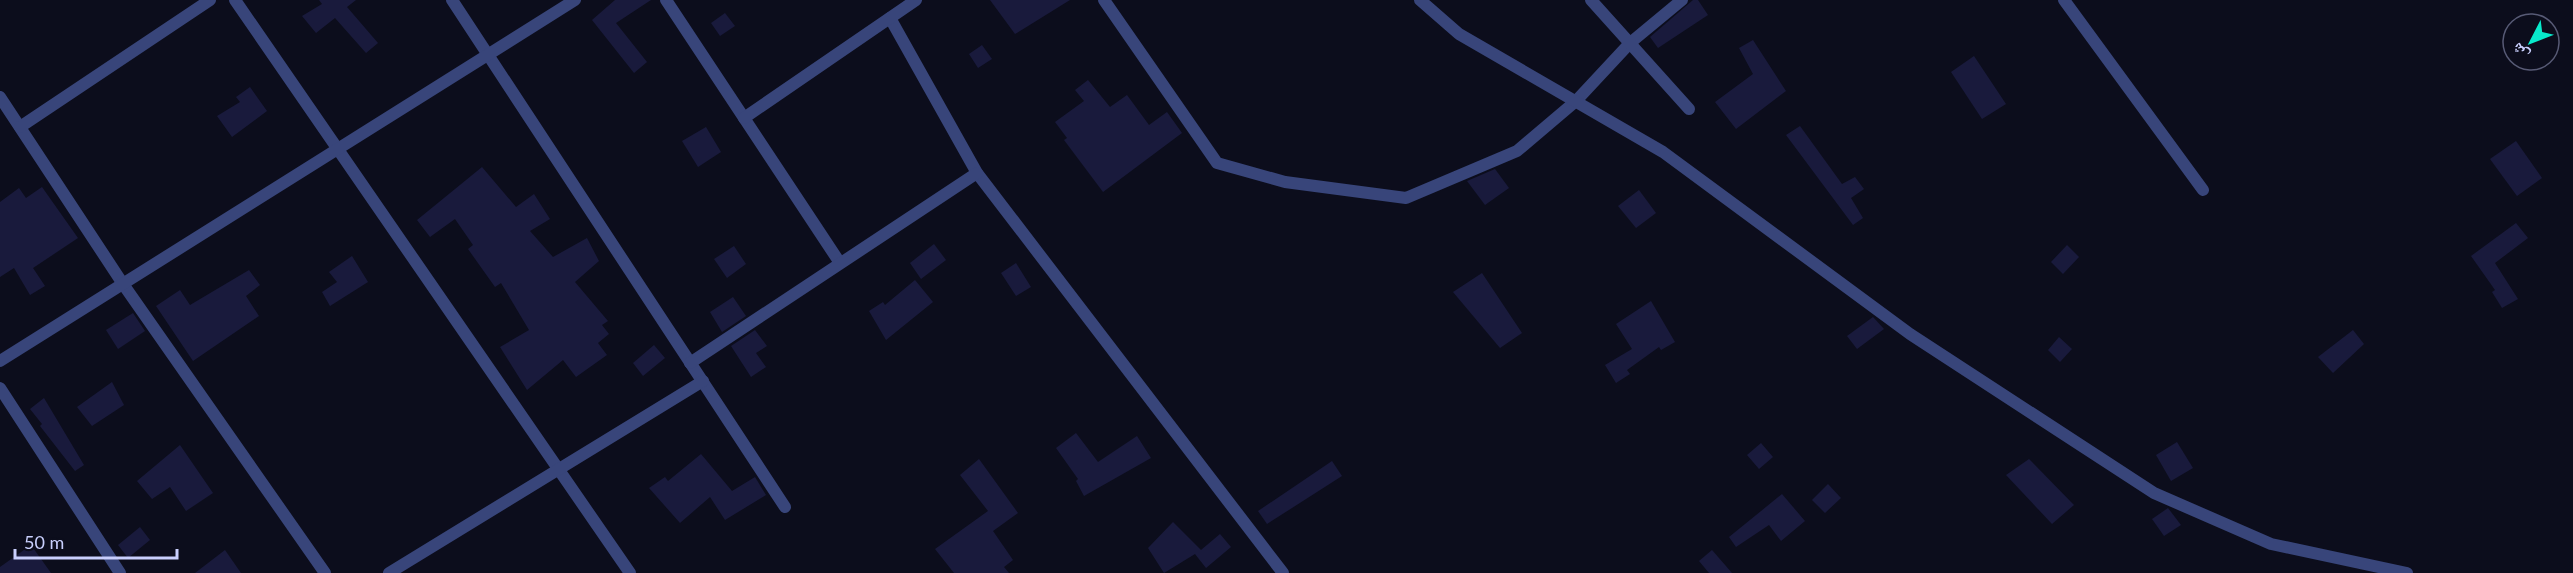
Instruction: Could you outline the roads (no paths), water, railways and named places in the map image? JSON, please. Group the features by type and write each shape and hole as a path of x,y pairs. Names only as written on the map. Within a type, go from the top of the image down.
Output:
{"street":[{"path":"20,127 210,0"},
{"path":"235,0 630,573"},
{"path":"452,0 785,507"},
{"path":"0,361 575,0"},
{"path":"666,0 840,263"},
{"path":"744,118 916,0"},
{"path":"1104,0 1217,163 1285,182 1406,198 1517,152 1576,101 1630,43 1682,0"},
{"path":"1420,0 1459,34 1663,152 1910,334 2154,493 2271,544 2407,573"},
{"path":"1591,0 1689,109"},
{"path":"2064,0 2203,190"},
{"path":"890,18 976,173 1284,573"},
{"path":"0,96 123,284 325,573"},
{"path":"690,363 976,173"},
{"path":"389,573 703,381"},
{"path":"0,388 120,573"}]}
